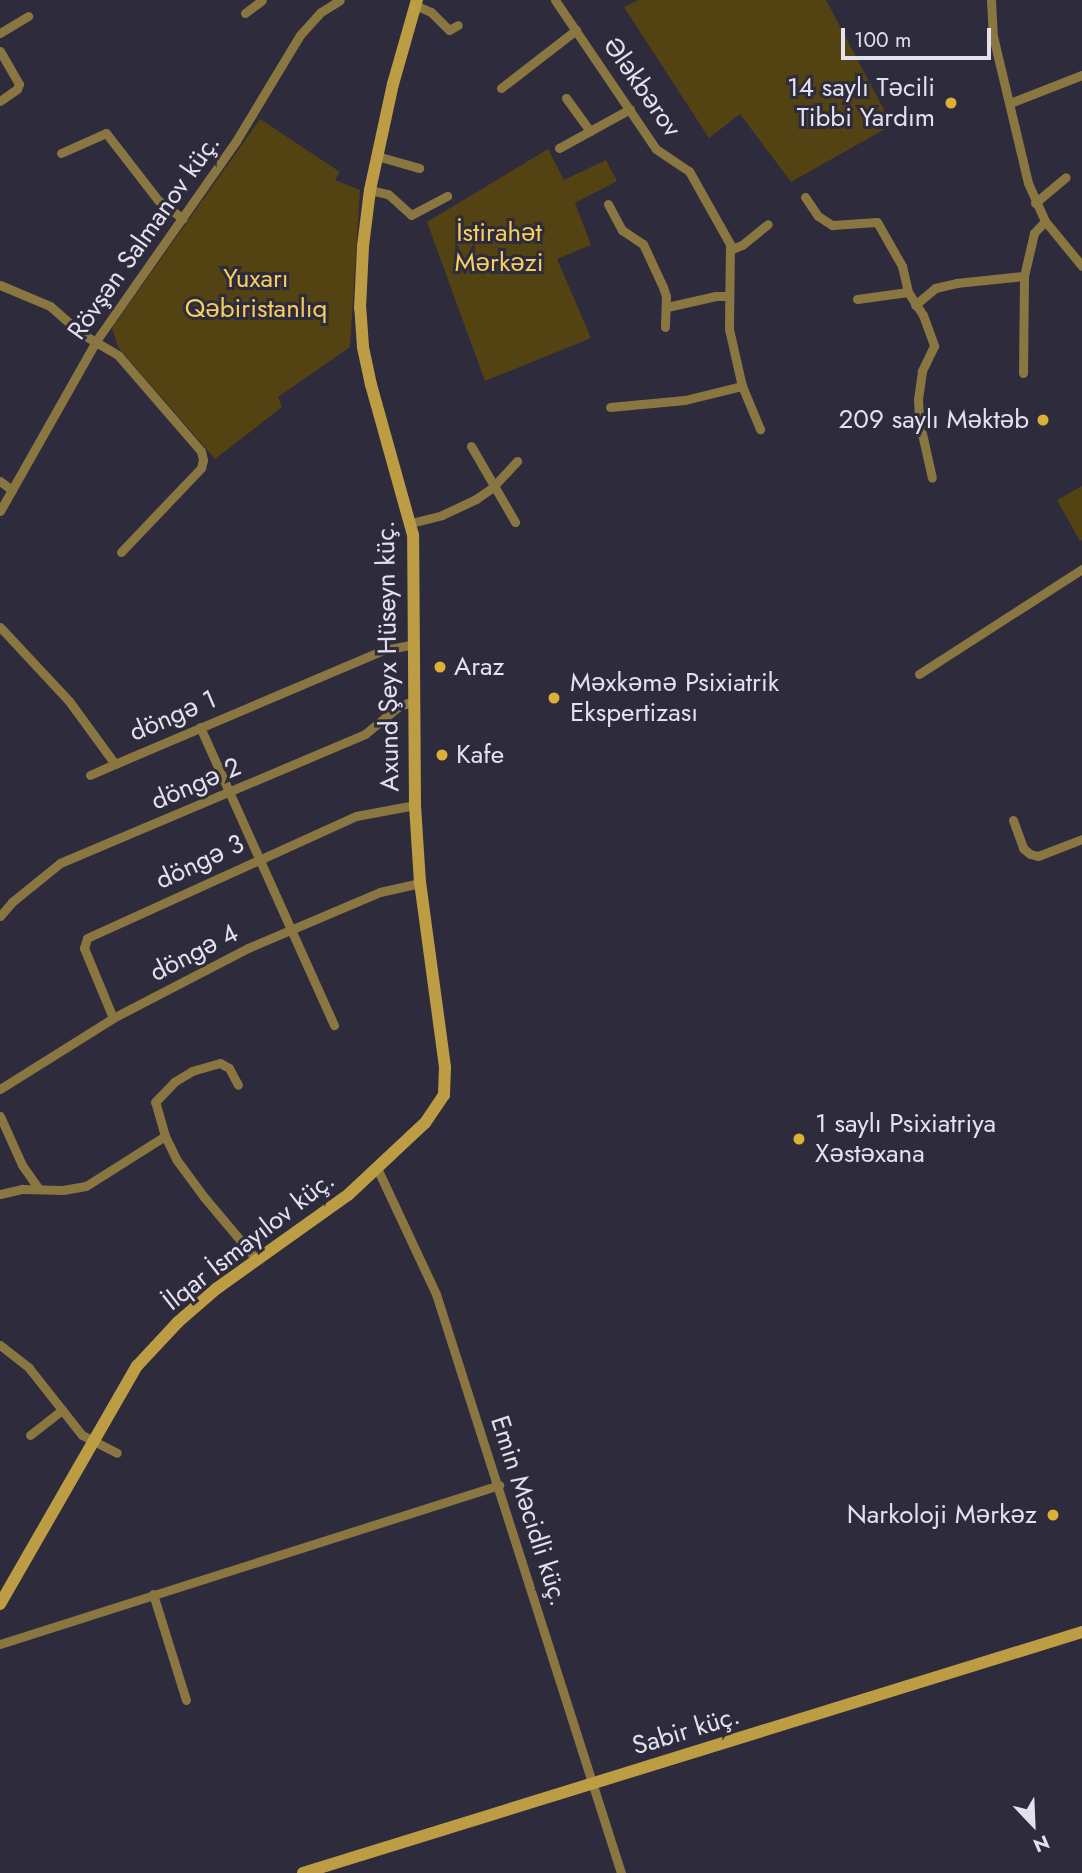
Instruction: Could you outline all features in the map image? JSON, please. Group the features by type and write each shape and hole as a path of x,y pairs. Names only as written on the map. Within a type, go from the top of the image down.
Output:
{"main road":[{"name":"Axund Şeyx Hüseyn küç.","path":"377,1168 435,1112 444,1095 446,1083 420,883 415,806 411,523 380,420 360,327 360,284 370,190 393,84 416,3"},
{"name":"İlqar İsmayılov küç.","path":"0,1604 137,1366 197,1304 256,1259 334,1206 377,1168"},
{"name":"Sabir küç.","path":"303,1873 1082,1632"}],"street":[{"path":"245,13 262,0"},
{"name":"Ələkbərov","path":"555,0 656,149 689,171 732,249"},
{"path":"991,0 993,36 1035,203 1045,221 1082,267"},
{"name":"Rövşən Salmanov küç.","path":"0,511 96,341 236,141 300,35 335,1"},
{"path":"416,3 431,12 449,30 458,25"},
{"path":"0,33 28,16"},
{"path":"501,88 576,30"},
{"path":"0,51 19,84 17,89 0,100"},
{"path":"1010,103 1082,75"},
{"path":"566,98 590,131"},
{"path":"559,148 630,110"},
{"path":"61,153 106,133 158,200 183,219"},
{"path":"377,156 419,168"},
{"path":"1035,203 1066,177"},
{"path":"370,190 388,194 411,215 447,196"},
{"path":"805,197 818,216 832,225 877,222 902,266 908,292 923,314 934,346 922,371 918,399 919,419 932,478"},
{"path":"608,204 622,230 643,244 666,296 666,327"},
{"path":"1023,373 1024,276 1034,233 1045,221"},
{"path":"760,429 741,386 729,329 729,296 732,249 742,245 768,224"},
{"path":"915,305 935,288 956,283 1024,276"},
{"path":"0,285 50,306 82,334 126,362 201,451 201,468 121,552"},
{"path":"857,299 908,292"},
{"path":"667,307 716,296 729,296"},
{"path":"610,407 685,400 741,386"},
{"path":"471,446 492,488 514,523"},
{"path":"411,523 463,506 492,488 517,461"},
{"path":"0,481 12,490"},
{"path":"919,674 1082,569"},
{"name":"döngə 1","path":"0,627 69,701 115,764 384,650 414,644"},
{"name":"döngə 2","path":"0,916 12,902 60,863 365,734 398,708 415,700"},
{"path":"200,727 334,1026"},
{"path":"90,775 115,764"},
{"name":"döngə 3","path":"113,1018 84,948 87,938 259,858 356,817 415,806"},
{"path":"1013,820 1023,848 1030,854 1038,856 1082,839"},
{"name":"döngə 4","path":"0,1088 113,1018 291,928 380,892 420,883"},
{"path":"238,1085 229,1068 220,1063 192,1071 174,1082 155,1102 165,1136 176,1159 256,1259"},
{"path":"0,1116 22,1164 38,1188"},
{"path":"0,1194 38,1188 62,1190 86,1186 165,1136"},
{"name":"Emin Məcidli küç.","path":"377,1168 436,1294 621,1873"},
{"path":"0,1345 29,1368 73,1426 93,1442 117,1453"},
{"path":"30,1435 62,1410"},
{"path":"0,1644 499,1485"},
{"path":"153,1594 186,1700"}],"green space":[{"path":"638,0 826,0 892,125 791,182 740,114 709,138 624,7"},
{"name":"Yuxarı Qəbiristanlıq","path":"260,119 340,172 335,180 360,190 350,347 278,397 282,407 215,459 118,347 112,328"},
{"name":"İstirahət Mərkəzi","path":"548,149 564,180 606,160 617,181 575,203 591,245 557,259 591,338 485,381 427,222"},
{"path":"1082,486 1082,540 1080,541 1057,500"}],"place":[{"name":"14 saylı Təcili Tibbi Yardım","path":"951,103"},
{"name":"209 saylı Məktəb","path":"1043,420"},
{"name":"Araz","path":"440,667"},
{"name":"Məxkəmə Psixiatrik Ekspertizası","path":"554,698"},
{"name":"Kafe","path":"442,755"},
{"name":"1 saylı Psixiatriya Xəstəxana","path":"799,1139"},
{"name":"Narkoloji Mərkəz","path":"1053,1515"}]}
